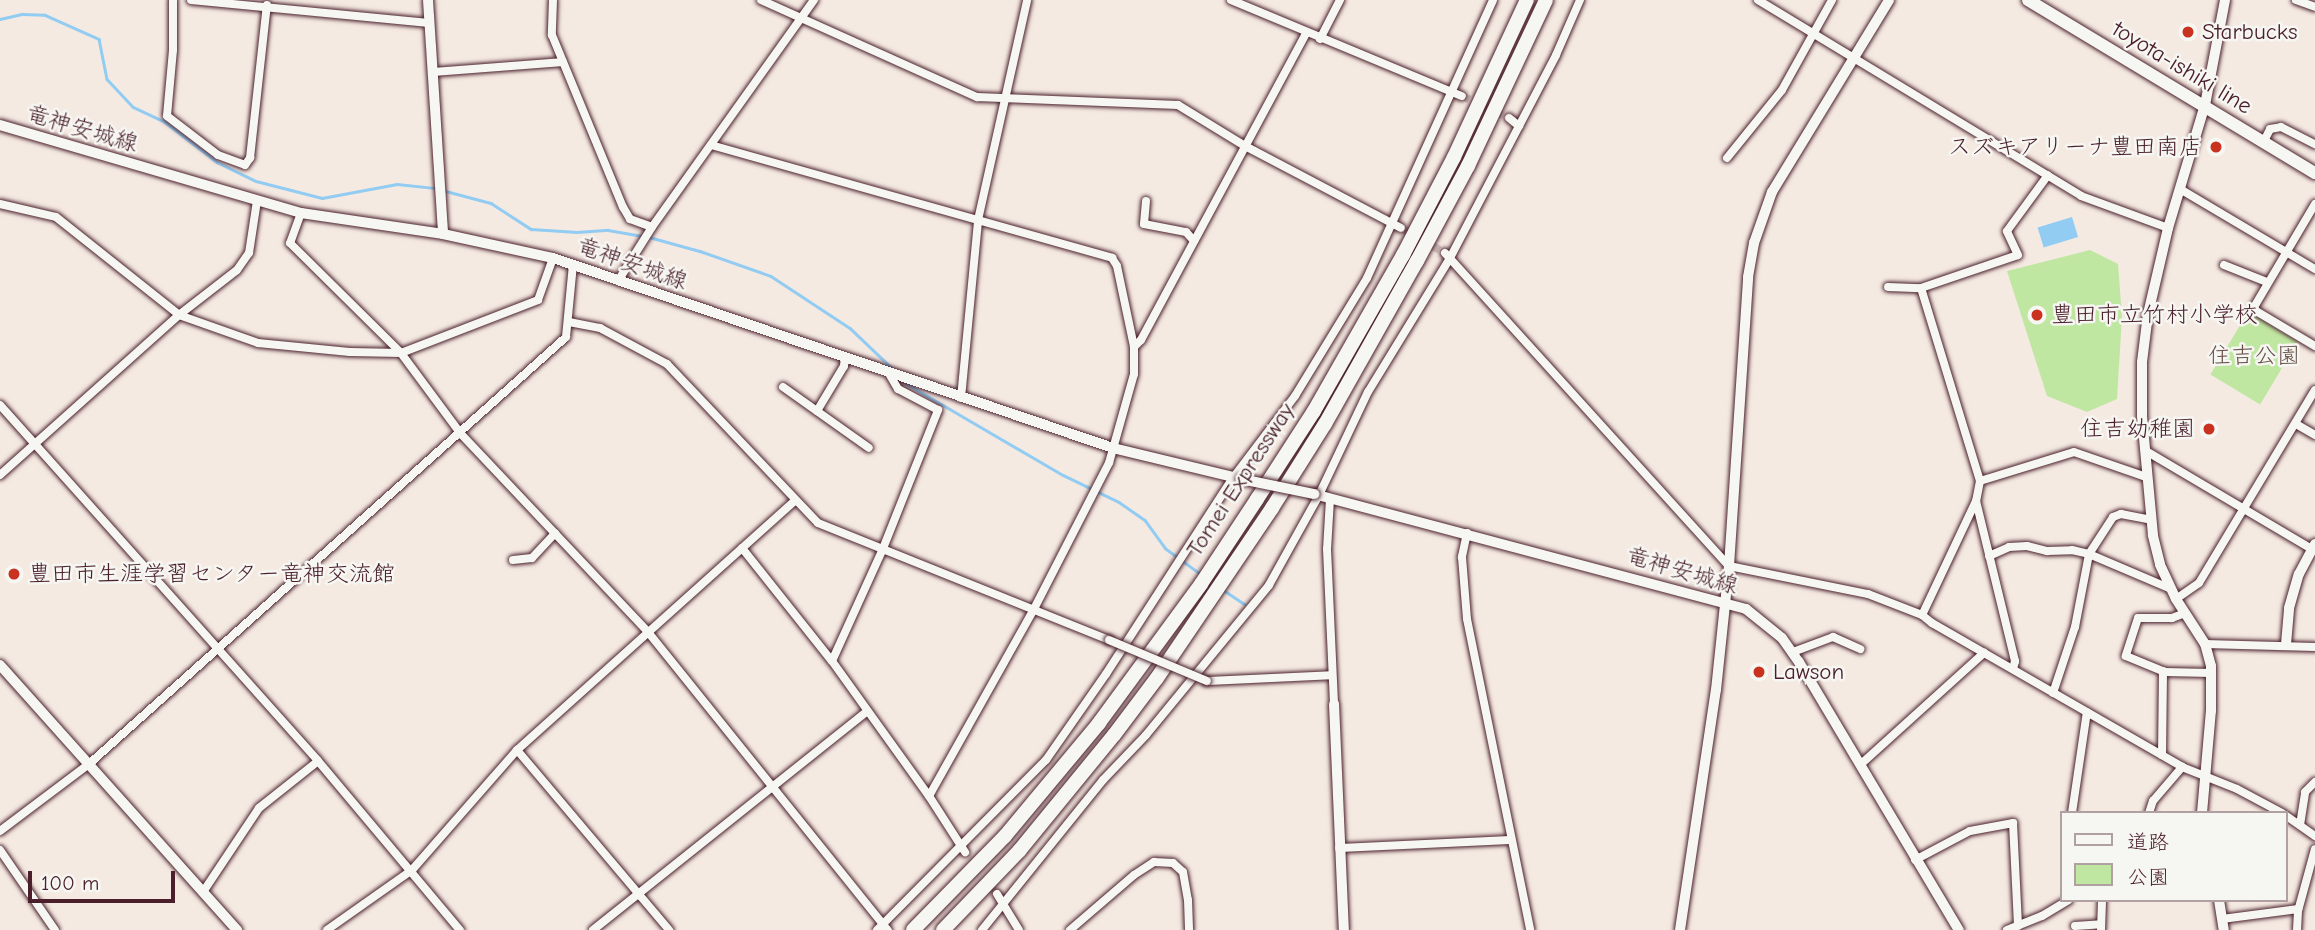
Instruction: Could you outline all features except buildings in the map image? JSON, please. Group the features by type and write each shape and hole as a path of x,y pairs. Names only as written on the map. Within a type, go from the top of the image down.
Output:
{"highway":[{"name":"Tomei Expressway","path":"913,930 1005,836 1099,723 1201,584 1314,411 1403,255 1454,157 1527,0"},
{"name":"Tomei Expressway","path":"943,930 1019,851 1114,736 1186,636 1272,508 1325,424 1417,261 1468,166 1546,0"}],"main road":[{"name":"toyota-ishiki line","path":"2028,0 2315,173"},
{"path":"2202,811 2211,673 2205,644 2174,594 2160,564 2146,477 2146,451 2141,416 2142,362 2148,314 2168,228 2205,105 2225,0"},
{"path":"2219,902 2223,925"}],"street":[{"path":"173,0 173,50 167,116 214,153 245,165 250,158 267,5"},
{"path":"191,0 221,5 267,5 429,23"},
{"path":"428,0 443,234"},
{"path":"553,0 550,29 622,207 630,219 652,227"},
{"path":"761,0 977,97 1178,105 1245,146 1401,228"},
{"path":"618,281 652,227 814,0"},
{"path":"961,398 978,220 1027,0"},
{"path":"1231,0 1458,94"},
{"path":"1320,39 1340,0"},
{"path":"877,930 887,926 961,842 1046,760 1295,396 1367,278 1390,223 1458,94 1493,0"},
{"path":"982,930 1004,906 1103,779 1146,735 1269,585 1367,392 1519,126 1580,0"},
{"path":"1758,0 2081,196 2168,228"},
{"path":"1727,158 1782,90 1832,0"},
{"path":"1680,930 1716,690 1723,601 1729,566 1748,277 1754,243 1772,192 1889,0"},
{"path":"2296,0 2315,7"},
{"path":"1134,347 1141,340 1306,33"},
{"path":"434,72 564,62"},
{"path":"1921,109 1926,100"},
{"path":"1508,118 1519,126"},
{"name":"竜神安城線","path":"0,125 301,213 443,234 553,258 1112,448 1467,533 1746,609 1763,620 1793,652 1959,930"},
{"path":"2264,141 2270,129 2281,127 2315,144"},
{"path":"711,145 1112,258 1117,266 1134,347 1134,374 1109,463 1034,609 929,796"},
{"path":"1888,287 1921,288 2018,255 2007,231 2049,175"},
{"path":"2180,189 2315,269"},
{"path":"0,475 178,315 237,270 249,253 257,201"},
{"path":"1146,201 1144,224 1186,232 1194,240"},
{"path":"0,204 56,217 178,315 258,343 350,352 401,353 538,300 553,258"},
{"path":"2315,204 2254,307 2256,311 2315,346"},
{"path":"301,213 290,243 401,353 461,434 648,632 887,926"},
{"path":"1447,255 1729,566 1868,594 1922,615 2182,767 2278,811"},
{"path":"0,831 89,764 220,650 566,337 573,264"},
{"path":"2224,265 2267,282"},
{"path":"1921,288 1980,481 1976,500 1922,615"},
{"path":"569,322 600,328 667,364 818,523 1207,681 1332,675"},
{"path":"817,411 844,366 845,357"},
{"path":"832,661 882,551 938,410 898,389 888,372"},
{"path":"783,387 869,448"},
{"path":"1989,556 2009,547 2027,546 2047,551 2072,550 2089,554 2174,594 2199,583 2315,390"},
{"path":"0,405 318,761 460,930"},
{"path":"2296,424 2315,435"},
{"path":"2146,451 2313,547 2299,574 2289,608 2286,645"},
{"path":"1980,481 2074,452 2146,477"},
{"path":"1330,499 1327,549 1344,930"},
{"path":"1976,500 2015,661 2013,669"},
{"path":"327,930 412,870 517,750 795,501"},
{"path":"2053,692 2075,627 2089,554 2113,517 2121,514 2151,520"},
{"path":"513,560 532,558 555,533"},
{"path":"1467,533 1462,557 1467,619 1530,930"},
{"path":"742,548 832,661 929,796 965,852"},
{"path":"2185,612 2172,618 2138,618 2126,656 2163,671 2211,673"},
{"path":"1793,652 1833,637 1860,649"},
{"path":"2205,644 2315,647"},
{"path":"1861,764 1984,653"},
{"path":"0,665 237,930"},
{"path":"2162,755 2163,671"},
{"path":"593,930 867,711"},
{"path":"2072,811 2087,712"},
{"path":"517,750 669,930"},
{"path":"203,892 259,808 318,761"},
{"path":"2150,811 2153,801 2182,767"},
{"path":"2300,825 2305,792 2315,782"},
{"path":"2287,816 2315,836"},
{"path":"1916,860 1969,831 2013,823 2018,926"},
{"path":"1339,848 1511,840"},
{"path":"2297,930 2298,909 2315,849"},
{"path":"0,850 55,930"},
{"path":"1070,930 1134,875 1154,862 1173,863 1183,872 1189,930"},
{"path":"996,894 1018,930"},
{"path":"2007,930 2065,902"},
{"path":"2075,926 2101,927 2102,902"},
{"path":"2223,925 2298,909"}],"green space":[{"path":"2090,250 2118,264 2122,317 2117,399 2087,412 2047,396 2007,271"},
{"name":"住吉公園","path":"2248,312 2298,342 2260,404 2210,375"}],"water":[{"path":"2072,217 2078,237 2044,248 2038,228"}],"waterway":[{"path":"0,19 22,14 45,15 99,39 107,79 133,107 165,122 217,162 256,181 322,198 397,184 436,188"},
{"path":"442,190 491,203 531,229 577,232 608,230 643,236"},
{"path":"649,237 700,251 771,276 850,328 894,370"},
{"path":"902,381 1063,475 1119,502 1145,520 1165,548 1202,575"},
{"path":"1222,589 1244,604"}],"tunnel":[{"path":"1462,96 1509,118"},
{"path":"1401,228 1445,253"}],"place":[{"name":"Starbucks","path":"2188,32"},
{"name":"スズキアリーナ豊田南店","path":"2216,147"},
{"name":"豊田市立竹村小学校","path":"2037,315"},
{"name":"住吉幼稚園","path":"2209,429"},
{"name":"豊田市生涯学習センター竜神交流館","path":"14,574"},
{"name":"Lawson","path":"1759,672"}]}
